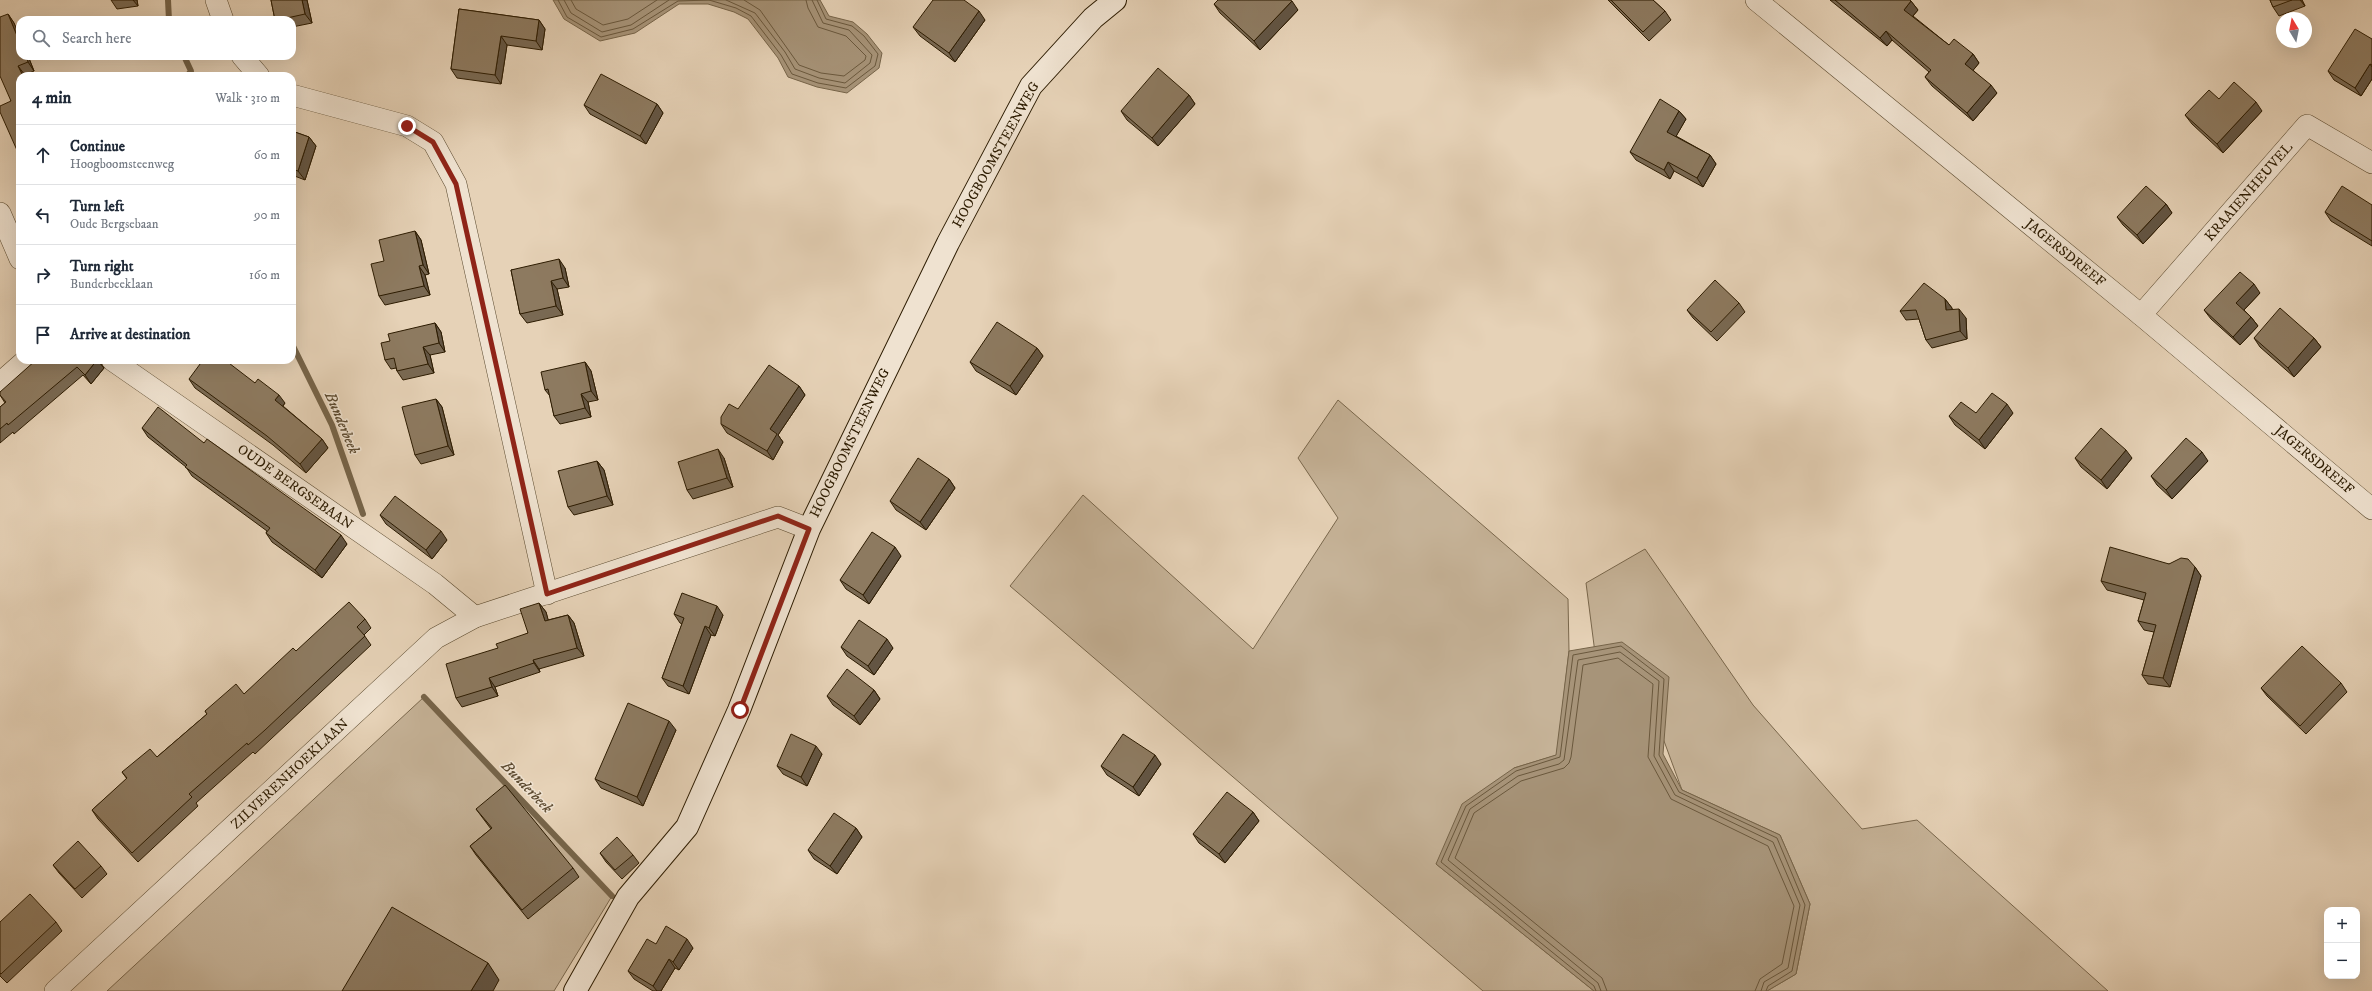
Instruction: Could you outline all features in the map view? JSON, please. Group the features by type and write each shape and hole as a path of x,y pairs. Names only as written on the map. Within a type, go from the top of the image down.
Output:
{"street":[{"path":"216,0 222,16"},
{"name":"HOOGBOOMSTEENWEG","path":"575,991 628,897 688,827 740,710 809,529 948,243 1031,86 1093,18 1115,0"},
{"name":"JAGERSDREEF","path":"1756,0 2141,315 2372,509"},
{"path":"245,60 256,72"},
{"path":"296,96 407,126 433,142 456,184 547,594 778,516 809,529"},
{"name":"KRAAIENHEUVEL","path":"2141,315 2307,125 2372,163"},
{"path":"0,213 16,250"},
{"path":"0,383 21,364"},
{"name":"OUDE BERGSEBAAN","path":"118,364 435,584 475,617"},
{"name":"ZILVERENHOEKLAAN","path":"55,991 436,638 475,617 547,594"}],"shaded area":[{"path":"1338,400 1568,599 1569,651 1557,755 1514,768 1436,864 1594,991 1483,991 1010,586 1083,495 1253,649 1338,518 1298,458"},
{"path":"1645,549 1753,705 1862,829 1917,820 2108,991 1767,991 1796,974 1810,904 1780,835 1682,790 1649,700 1595,653 1586,583"},
{"path":"424,697 612,896 554,991 107,991"}],"water":[{"path":"553,0 820,0 829,16 853,22 867,34 882,53 879,68 847,93 817,87 788,77 778,58 748,19 734,12 708,4 679,4 635,33 600,41 564,19"},
{"path":"1622,642 1669,677 1663,754 1682,790 1780,835 1810,904 1796,974 1767,991 1594,991 1436,864 1462,804 1514,768 1556,755 1569,651"}],"building":[{"path":"271,0 302,0 305,14 296,16 274,16"},
{"path":"933,0 964,0 979,11 949,53 913,27"},
{"path":"1218,0 1292,1 1254,41 1214,4"},
{"path":"1611,0 1653,0 1665,11 1643,32"},
{"path":"1835,0 1910,0 1911,1 1904,10 1949,45 1954,39 1973,54 1965,64 1991,85 1967,113 1925,77 1931,70 1886,31 1880,38"},
{"path":"2270,0 2292,0 2273,7"},
{"path":"459,9 539,20 536,41 501,36 495,75 451,69"},
{"path":"8,14 16,33 16,60 27,60 28,62 18,66 21,72 16,72 16,148 0,112 0,106 11,101 0,76 0,17"},
{"path":"2355,29 2372,39 2372,65 2370,64 2355,88 2328,71"},
{"path":"1158,68 1189,95 1152,138 1121,111"},
{"path":"601,74 657,104 640,136 584,105"},
{"path":"2234,82 2256,102 2217,144 2185,115 2209,90 2219,99"},
{"path":"1660,99 1679,111 1667,132 1710,155 1697,178 1668,162 1664,170 1630,152"},
{"path":"296,132 309,137 298,171 296,170"},
{"path":"2146,186 2166,204 2137,235 2117,217"},
{"path":"2342,186 2372,205 2372,241 2325,212"},
{"path":"415,231 423,265 419,266 424,286 379,296 371,264 384,261 379,240"},
{"path":"559,259 563,278 551,281 556,306 520,314 511,270"},
{"path":"2240,272 2254,284 2236,303 2251,317 2233,337 2204,310"},
{"path":"1715,280 1739,303 1711,332 1687,310"},
{"path":"1924,283 1945,299 1946,310 1959,309 1960,331 1926,340 1916,310 1900,311"},
{"path":"2280,308 2314,338 2288,368 2254,338"},
{"path":"997,322 1037,348 1010,386 970,362"},
{"path":"435,323 439,343 423,347 428,364 397,371 394,358 385,360 381,343 390,341 388,334"},
{"path":"585,362 591,391 581,394 585,408 554,416 548,389 545,390 541,372"},
{"path":"32,364 94,364 85,375 77,367 8,425 7,423 0,429 0,407 6,402 0,395 0,392"},
{"path":"200,364 230,364 255,383 258,379 279,395 275,400 322,439 300,464 267,436 189,379"},
{"path":"769,365 799,386 770,429 777,434 767,451 721,424 721,417 729,404 738,409"},
{"path":"1992,393 2007,404 1979,440 1949,416 1961,402 1976,413"},
{"path":"436,399 448,446 415,455 402,407"},
{"path":"158,407 204,443 207,439 341,535 315,570 266,533 270,528 185,467 187,465 142,428"},
{"path":"2101,428 2126,450 2101,480 2075,458"},
{"path":"2186,438 2202,452 2166,490 2151,476"},
{"path":"718,449 727,478 687,490 678,462"},
{"path":"918,458 949,479 920,522 890,501"},
{"path":"597,461 607,496 568,507 558,471"},
{"path":"395,496 441,531 426,550 380,515"},
{"path":"872,532 895,547 863,595 840,580"},
{"path":"2110,547 2169,564 2181,558 2188,559 2195,567 2163,678 2142,675 2156,625 2138,621 2146,593 2101,581"},
{"path":"682,593 717,606 709,628 705,626 683,686 662,678 684,618 674,614"},
{"path":"349,602 365,619 357,627 365,636 265,730 248,745 247,743 189,794 192,797 132,853 92,810 127,778 122,772 150,749 157,757 207,714 205,711 236,684 244,694 293,648 296,651"},
{"path":"539,603 545,621 568,615 577,648 533,660 534,663 489,678 492,687 456,698 446,664 498,648 496,644 528,633 520,609"},
{"path":"859,620 887,639 868,666 841,647"},
{"path":"2302,646 2341,683 2300,726 2261,688"},
{"path":"847,669 874,690 854,716 827,696"},
{"path":"628,703 669,721 637,797 595,779"},
{"path":"791,734 816,746 801,777 777,766"},
{"path":"1123,734 1155,755 1133,787 1101,766"},
{"path":"505,785 573,868 522,910 470,846 492,828 476,809"},
{"path":"1227,792 1253,812 1219,854 1193,834"},
{"path":"834,813 856,828 830,866 808,850"},
{"path":"617,837 633,855 615,870 600,853"},
{"path":"78,841 101,866 75,889 53,865"},
{"path":"30,894 56,922 1,974 0,922"},
{"path":"392,907 488,963 471,991 342,991"},
{"path":"666,926 687,939 673,962 669,959 653,986 628,971 647,939 656,944"}],"waterway":[{"name":"Bunderbeek","path":"168,0 169,16"},
{"name":"Bunderbeek","path":"186,60 190,72"},
{"name":"Bunderbeek","path":"296,352 332,425 363,514"},
{"name":"Bunderbeek","path":"424,697 612,896"}],"route":[{"path":"407,126 433,142 456,184 547,594 778,516 809,529 740,710"}]}
